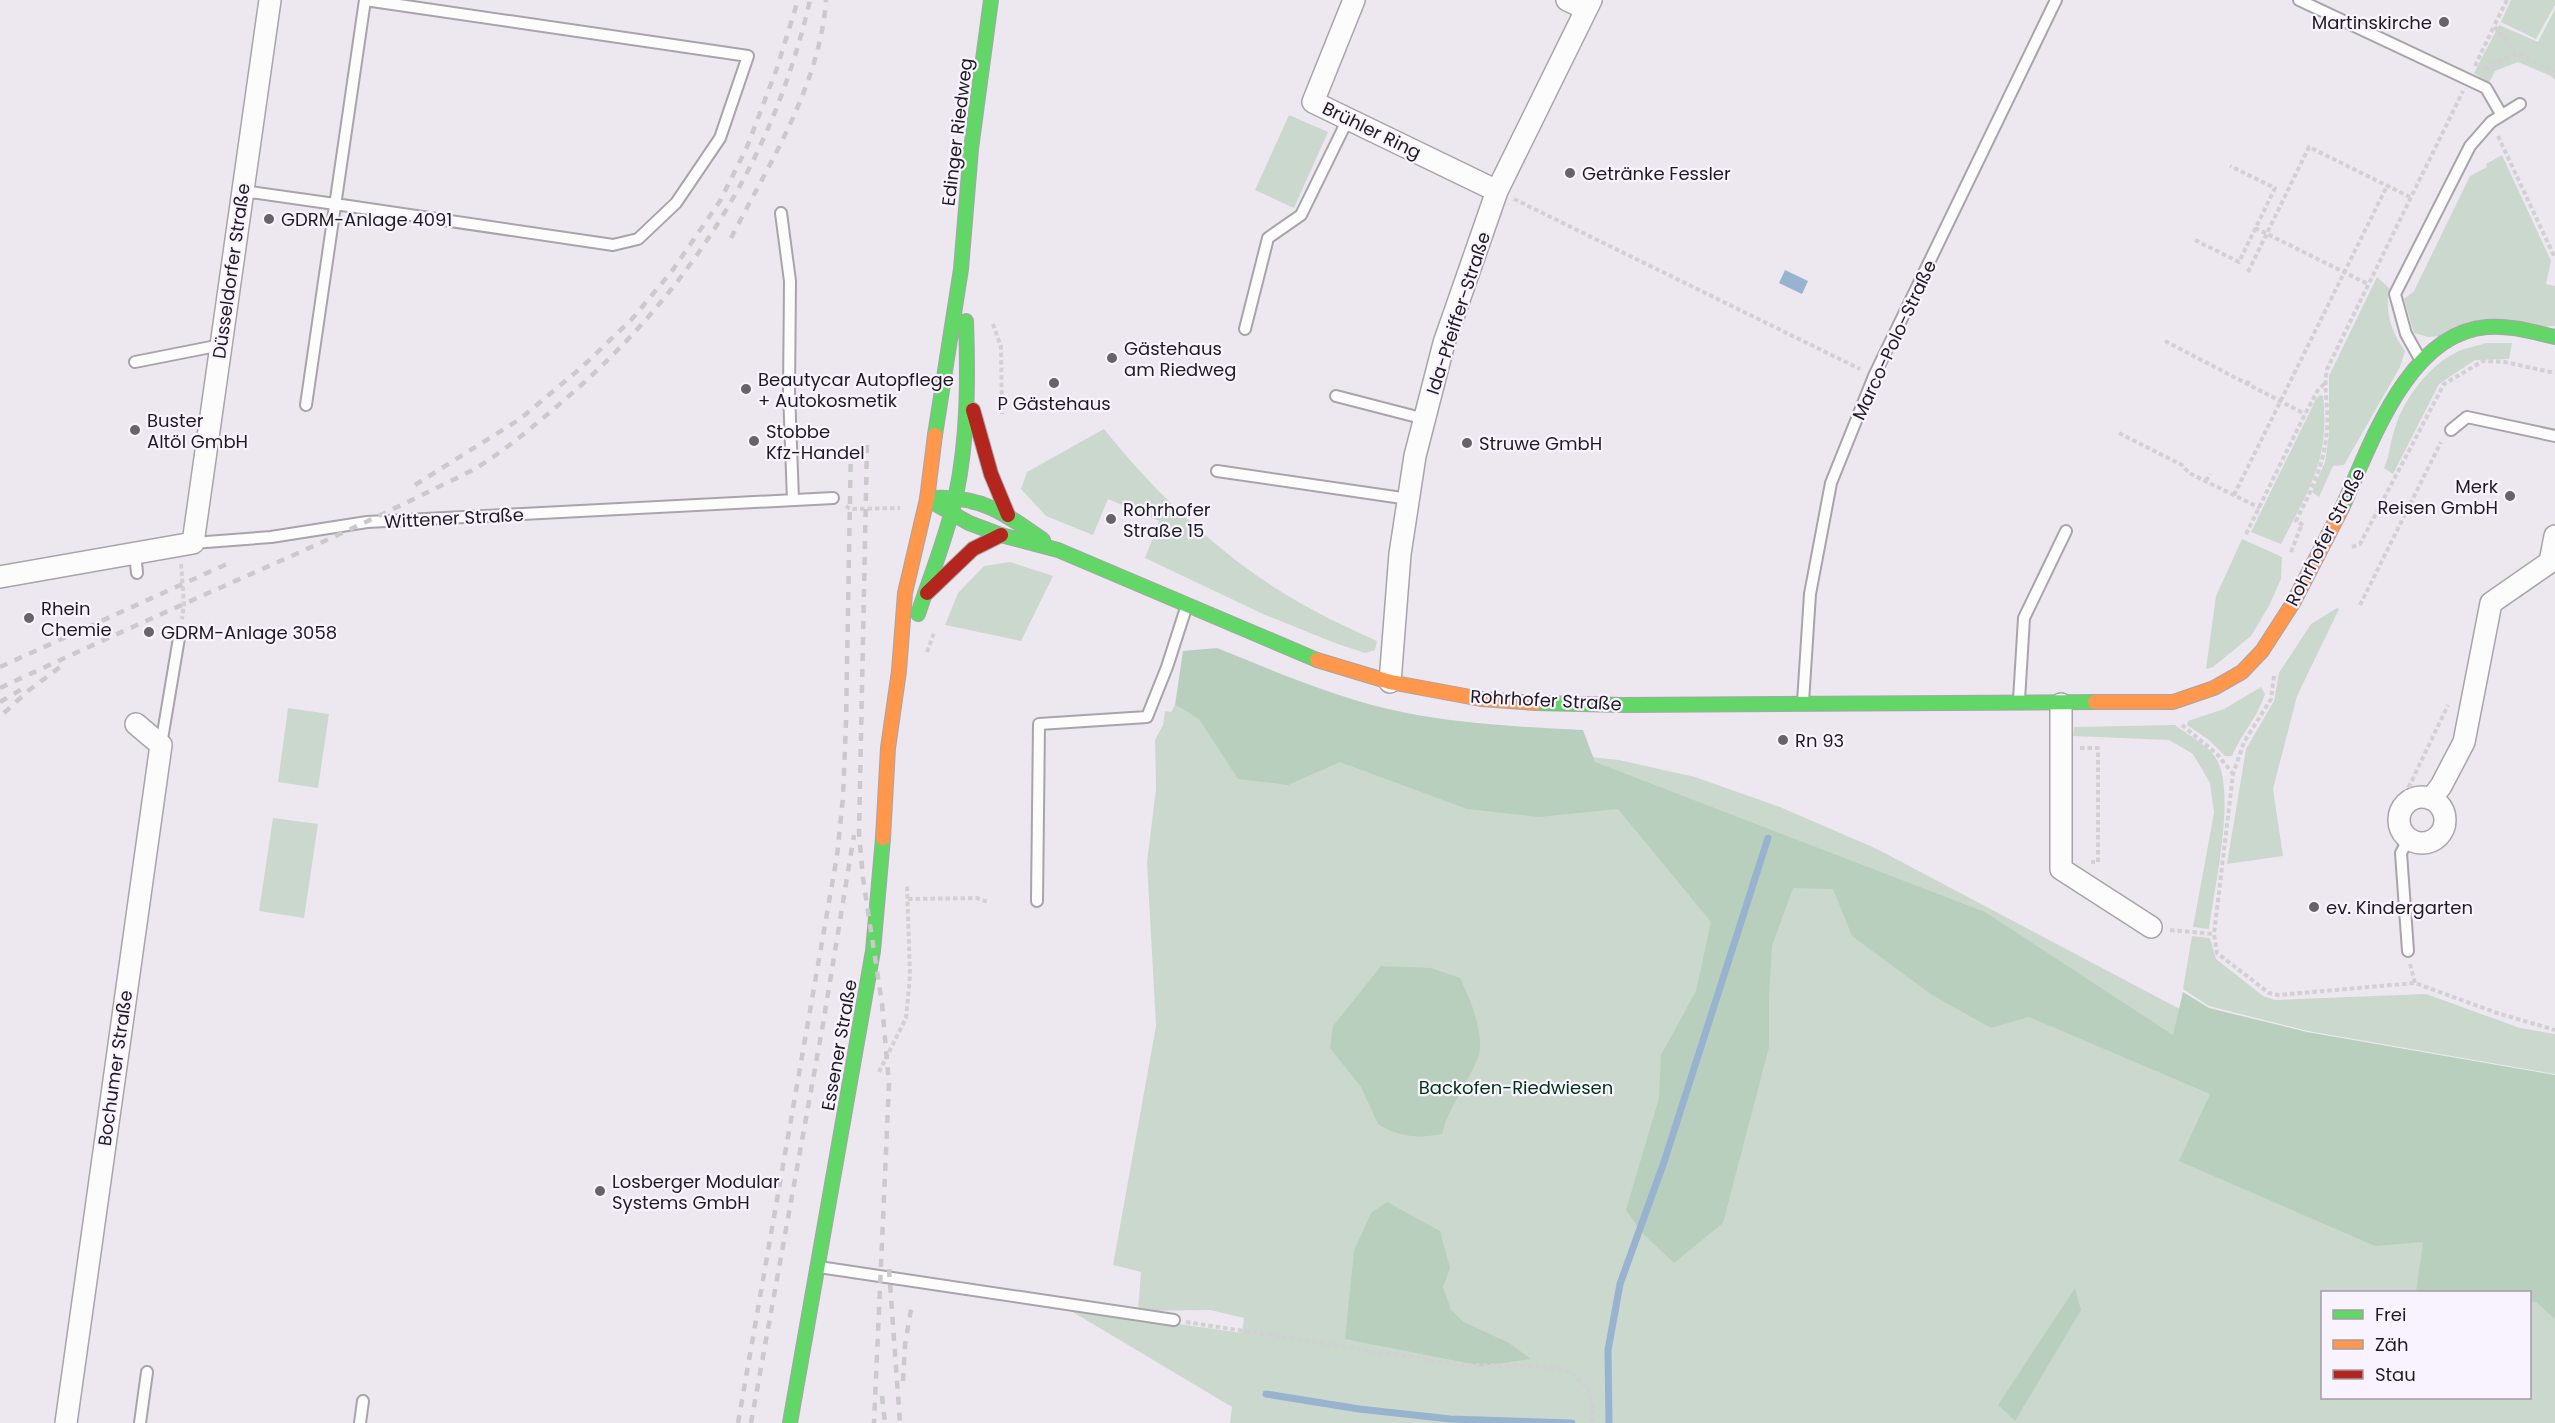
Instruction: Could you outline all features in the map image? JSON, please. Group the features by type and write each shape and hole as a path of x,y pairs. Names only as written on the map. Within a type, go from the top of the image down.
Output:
{"main road":[{"name":"Edinger Riedweg","path":"927,499 942,385 961,269 971,149 991,0"},
{"name":"Edinger Riedweg","path":"955,496 969,392 961,269"},
{"name":"Rohrhofer Straße","path":"927,499 951,514 1000,535 1058,550 1306,657 1390,682 1481,699 1548,704 2173,702 2208,691 2226,682 2250,665 2300,592 2398,389 2422,362 2448,340 2481,327 2526,330 2555,338"},
{"path":"969,392 991,474 1008,515"},
{"name":"Rohrhofer Straße","path":"927,499 955,496 975,499 1008,515 1058,550"},
{"name":"Essener Straße","path":"899,671 955,496"},
{"name":"Essener Straße","path":"790,1423 873,951 881,873 888,748 899,671 905,593 927,499"},
{"path":"923,598 973,549 1000,535"}],"street":[{"name":"Düsseldorfer Straße","path":"186,544 221,345 270,0"},
{"name":"Brühler Ring","path":"1354,0 1313,102 1497,191"},
{"path":"1567,0 1589,5"},
{"name":"Ida-Pfeiffer-Straße","path":"1390,682 1400,554 1416,456 1444,343 1497,191 1589,5"},
{"path":"2431,799 2441,786 2464,742 2491,603 2550,562 2555,537"},
{"name":"Wittener Straße","path":"0,577 136,563 186,544"},
{"path":"2061,704 2061,869 2151,927"},
{"path":"136,724 161,745"},
{"name":"Bochumer Straße","path":"66,1423 161,745"},
{"path":"2424,797 2431,799 2442,809 2445,824 2442,831 2437,837 2423,843 2409,838 2404,834 2399,819 2404,806 2410,801 2424,797"}],"lane":[{"path":"243,191 335,204 613,245 638,239 676,203 720,138 748,56 365,0 335,204 306,405"},
{"name":"Marco-Polo-Straße","path":"1803,702 1810,594 1831,483 1874,376 2056,0"},
{"path":"2299,0 2486,88 2501,114"},
{"path":"2422,362 2406,334 2395,294 2469,146 2491,122 2520,104"},
{"path":"1245,330 1268,238 1300,215 1348,119"},
{"path":"781,213 790,281 789,392 792,500"},
{"path":"135,362 221,345"},
{"path":"1336,396 1425,419"},
{"path":"2451,430 2467,417 2555,436"},
{"path":"1217,471 1409,499"},
{"name":"Wittener Straße","path":"186,544 271,537 367,522 833,498"},
{"path":"2019,703 2024,618 2066,531"},
{"path":"1036,901 1039,724 1147,717 1167,667 1187,604"},
{"path":"161,745 180,632"},
{"path":"2408,951 2401,853 2409,838"},
{"path":"818,1268 1174,1320"},
{"path":"140,1423 147,1372"},
{"path":"360,1423 363,1401"}],"path":[{"path":"2291,555 2293,542 2302,524 2296,521 2323,460 2328,427 2324,383 2327,369 2507,0"},
{"path":"2494,26 2516,53 2555,72"},
{"path":"2469,79 2516,53"},
{"path":"2491,122 2555,258"},
{"path":"2248,272 2309,147 2347,168 2410,197"},
{"path":"2195,240 2210,250 2239,261 2275,188 2230,166"},
{"path":"2234,495 2387,186"},
{"path":"1497,191 1874,376"},
{"path":"2255,228 2368,284"},
{"path":"990,317 1001,347 1002,425"},
{"path":"2165,341 2305,414"},
{"path":"2247,385 2250,379"},
{"path":"2247,534 2305,414 2324,383"},
{"path":"2360,605 2439,444 2451,430"},
{"path":"2119,433 2260,508"},
{"path":"2206,481 2210,474"},
{"path":"833,498 850,509 909,507"},
{"path":"180,632 184,604 186,544"},
{"path":"926,657 937,624"},
{"path":"2275,673 2271,699 2244,742 2233,774 2214,934 2217,953 2269,993 2278,995 2415,983 2497,1013 2555,1030"},
{"path":"2410,801 2406,793 2451,698"},
{"path":"2176,720 2217,754 2233,774"},
{"path":"2060,862 2098,862 2098,748 2061,749"},
{"path":"888,1054 906,1018 910,976 907,876"},
{"path":"908,900 977,898 988,902"},
{"path":"2151,927 2214,934"},
{"path":"1174,1320 1462,1365 1542,1366 1570,1372 1588,1388 1593,1406 1592,1423"}],"green space":[{"path":"2511,0 2555,0 2555,5 2536,39 2501,22"},
{"path":"2555,9 2555,80 2551,76 2518,62 2495,71 2489,83 2474,73 2499,25 2538,42"},
{"path":"1289,115 1328,132 1294,208 1255,190"},
{"path":"2502,155 2551,261 2546,284 2555,286 2555,326 2428,337 2414,333 2404,299 2414,291 2470,176 2487,167 2486,164"},
{"path":"2377,277 2389,288 2390,321 2405,351 2400,367 2344,465 2333,466 2319,497 2312,492 2325,462 2329,435 2329,376"},
{"path":"2486,343 2512,343 2509,359 2475,360 2439,384 2393,474 2384,468 2399,417 2412,394 2428,373 2448,357"},
{"path":"2320,395 2323,396 2324,419 2320,457 2308,490 2281,544 2251,532"},
{"path":"1104,429 1173,506 1225,552 1281,592 1377,641 1375,650 1365,653 1335,643 1263,614 1145,558 1159,521 1108,499 1093,535 1046,516 1021,489 1027,472"},
{"path":"2242,539 2282,557 2281,579 2269,606 2251,636 2213,667 2206,669 2216,596"},
{"path":"1010,562 1053,576 1021,641 945,625 958,593 984,566"},
{"path":"2337,608 2339,609 2297,696 2273,789 2283,856 2227,864 2246,749 2274,701 2279,673 2311,624"},
{"path":"1217,648 1331,692 1402,712 1470,722 1583,730 1595,762 1985,912 2173,1035 2183,992 2209,1008 2307,1032 2555,1075 2555,1319 2536,1302 2531,1301 2531,1291 2416,1291 2423,1242 2375,1246 2179,1161 2210,1094 2029,1017 1991,1028 1932,995 1852,936 1833,889 1793,888 1772,946 1769,1047 1723,1223 1674,1263 1641,1232 1626,1210 1659,1098 1661,1055 1696,991 1711,922 1618,809 1539,817 1467,809 1340,762 1288,785 1238,779 1199,719 1175,705 1183,651"},
{"path":"2261,687 2265,694 2262,702 2232,756 2225,756 2209,740 2187,725 2188,721 2224,709"},
{"name":"Backofen-Riedwiesen","path":"1175,705 1190,714 1619,760 1695,777 1780,807 1877,849 2420,1136 2555,1256 2555,1423 1230,1423 1232,1407 1066,1308 1242,1333 1244,1318 1210,1310 1138,1311 1141,1272 1113,1265 1156,1026 1147,862 1156,789 1155,740 1163,725 1165,711 1171,712"},
{"path":"288,708 329,714 318,788 278,782"},
{"path":"2175,725 2214,755 2222,776 2224,818 2222,842 2209,929 2193,927 2214,813 2210,783 2193,754 2169,740 2073,736 2074,727"},
{"path":"273,818 318,824 304,918 259,911"},
{"path":"2192,936 2210,938 2216,959 2263,996 2275,1000 2426,994 2520,1028 2555,1034 2555,1074 2308,1031 2209,1006 2183,989"},
{"path":"1381,966 1431,968 1460,978 1472,1007 1480,1039 1478,1058 1449,1114 1442,1134 1409,1136 1393,1132 1378,1124 1361,1087 1330,1048 1333,1026"},
{"path":"1387,1202 1440,1231 1450,1268 1443,1287 1451,1310 1464,1322 1509,1343 1531,1359 1482,1366 1345,1339 1354,1251 1371,1213"},
{"path":"2075,1288 2081,1310 2015,1421 1998,1405"}],"water":[{"path":"1785,270 1808,281 1802,294 1779,283"}],"waterway":[{"path":"1609,1423 1608,1350 1620,1284 1664,1162 1768,838"},
{"path":"1266,1394 1359,1409 1450,1419 1572,1423"}],"railway":[{"path":"415,485 520,419 582,367 632,319 672,271 720,201 747,147 777,68 798,0"},
{"path":"0,688 346,531 459,477 500,452 552,411 607,361 648,317 686,270 719,222 748,170 773,116 794,59 810,0"},
{"path":"731,238 776,153 803,93 822,32 826,0"},
{"path":"738,1423 837,856 843,797 846,722 851,443"},
{"path":"867,445 859,833 863,878 882,1004 889,1084 874,1423"},
{"path":"0,667 229,563"},
{"path":"4,713 60,667"},
{"path":"0,702 22,689"},
{"path":"751,1423 823,1024 854,835"},
{"path":"889,1269 900,1423"},
{"path":"903,1381 905,1345 912,1304"},
{"path":"882,1396 885,1423"}],"traffic: fast":[{"path":"935,435 961,269 971,149 991,0"},
{"path":"918,614 948,525 960,474 966,408 966,321"},
{"path":"2342,508 2365,455 2395,397 2413,371 2435,349 2459,334 2487,327 2513,328 2555,337"},
{"path":"935,498 966,500 993,508 1043,540"},
{"path":"927,499 969,523 1001,535 1058,550 1317,660"},
{"path":"1536,703 1624,705 2095,702"},
{"path":"790,1423 873,951 883,838"}],"traffic: slow":[{"path":"883,838 888,748 899,671 905,593 927,499 935,435"},
{"path":"2095,702 2173,702 2214,688 2242,672 2262,651 2293,603 2342,508"},
{"path":"1317,660 1390,682 1481,699 1536,703"}],"traffic: jam":[{"path":"973,410 991,474 1008,515"},
{"path":"927,593 973,549 1001,535"}],"place":[{"name":"Martinskirche","path":"2444,22"},
{"name":"Getränke Fessler","path":"1570,173"},
{"name":"GDRM-Anlage 4091","path":"269,219"},
{"name":"Gästehaus am Riedweg","path":"1112,358"},
{"name":"P Gästehaus","path":"1054,383"},
{"name":"Beautycar Autopflege + Autokosmetik","path":"746,389"},
{"name":"Buster Altöl GmbH","path":"135,430"},
{"name":"Stobbe Kfz-Handel","path":"754,441"},
{"name":"Struwe GmbH","path":"1467,443"},
{"name":"Merk Reisen GmbH","path":"2510,496"},
{"name":"Rohrhofer Straße 15","path":"1111,519"},
{"name":"Rhein Chemie","path":"29,618"},
{"name":"GDRM-Anlage 3058","path":"149,632"},
{"name":"Rn 93","path":"1783,740"},
{"name":"ev. Kindergarten","path":"2314,907"},
{"name":"Losberger Modular Systems GmbH","path":"600,1191"}]}
